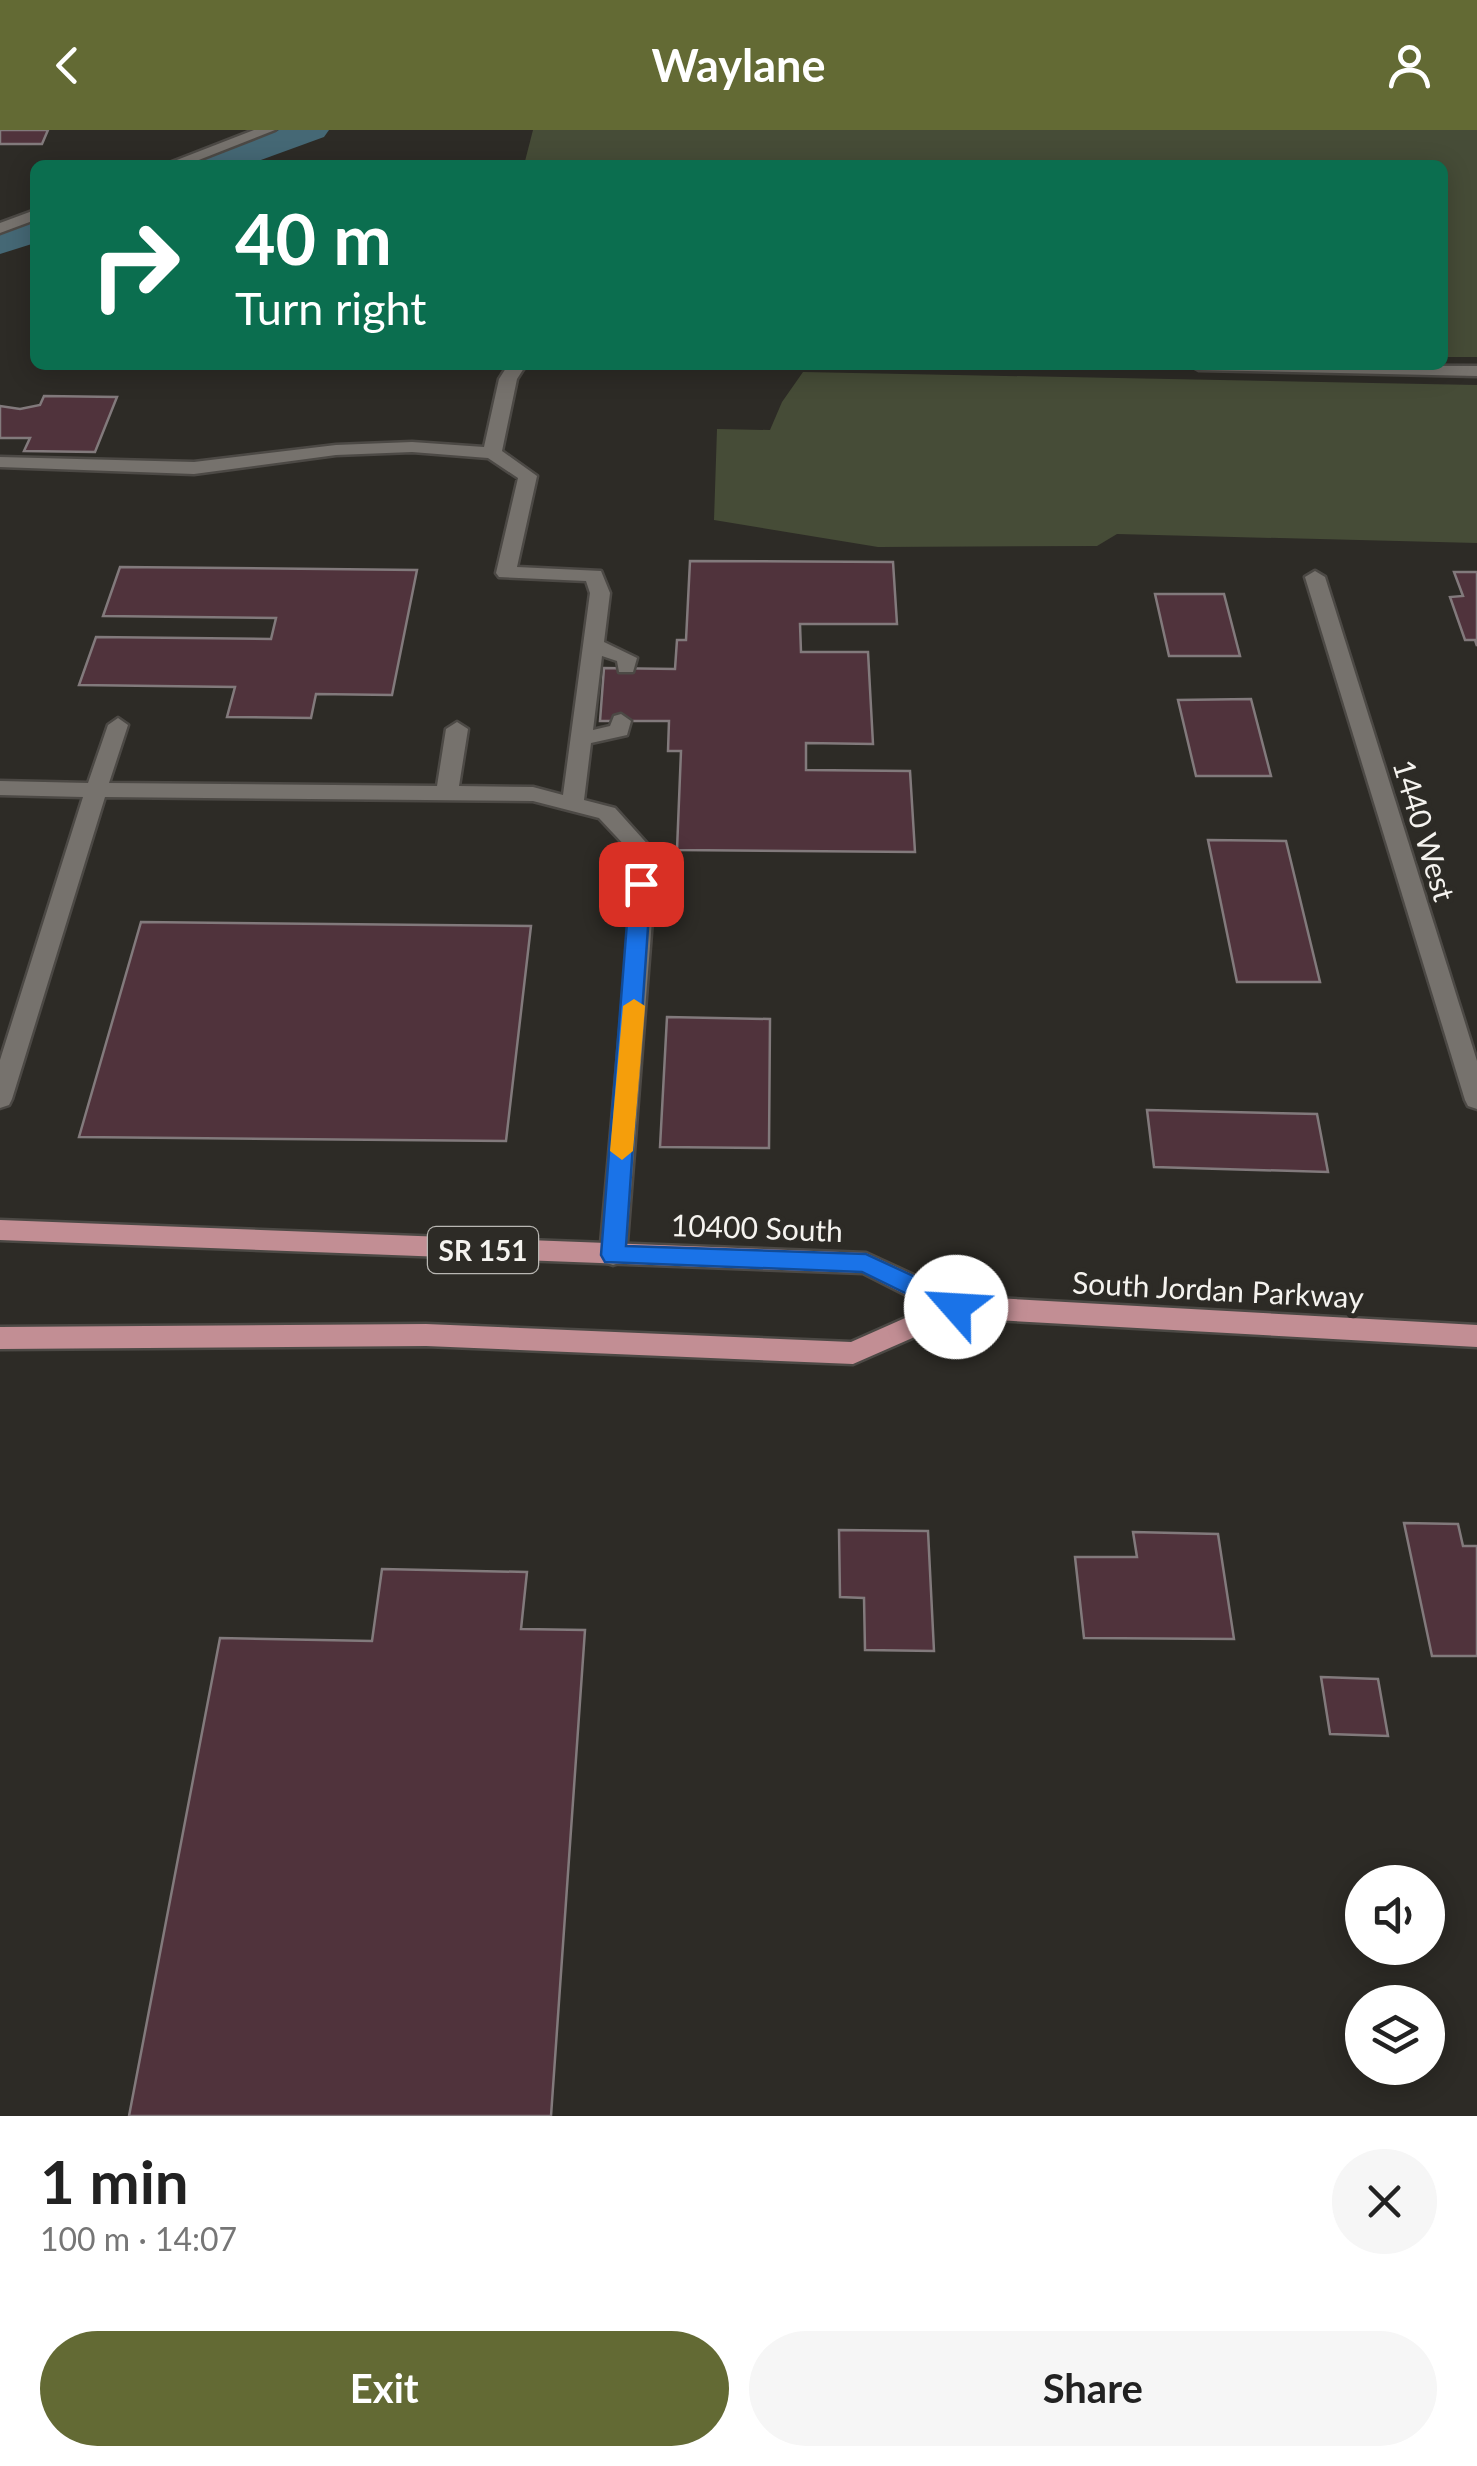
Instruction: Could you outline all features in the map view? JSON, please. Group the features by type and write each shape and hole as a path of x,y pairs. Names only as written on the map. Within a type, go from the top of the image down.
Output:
{"main road":[{"name":"10400 South","path":"0,1230 866,1263 956,1307"},
{"name":"South Jordan Parkway","path":"956,1307 1477,1336"},
{"name":"SR 151","path":"0,1338 444,1336 853,1354 956,1307"}],"street":[{"path":"186,160 268,130"},
{"path":"0,228 30,217"},
{"path":"492,453 508,379 514,370"},
{"path":"1431,370 1477,371"},
{"path":"0,462 194,468 369,448 492,453 528,476 506,573 594,575 600,593 574,802"},
{"name":"1440 West","path":"1315,577 1477,1100"},
{"path":"593,644 627,658 626,668"},
{"path":"582,739 620,730 621,721"},
{"path":"0,1098 118,726"},
{"path":"448,792 457,729"},
{"path":"0,788 534,794 607,812 640,848 641,920 613,1255"}],"green space":[{"path":"533,130 1477,130 1477,357 1448,357 1448,160 525,160"},
{"path":"803,372 1477,385 1477,543 1117,534 1097,546 878,547 714,520 717,429 770,430 782,402"}],"building":[{"path":"0,130 48,130 42,144 0,144"},
{"path":"44,396 117,397 95,452 24,451 30,438 0,438 0,406 20,409 40,405"},
{"path":"690,561 893,562 897,624 800,624 801,652 868,652 873,744 806,743 806,770 910,771 915,852 677,850 681,751 668,751 669,721 600,721 604,668 675,669 677,640 686,640"},
{"path":"120,567 417,570 392,695 316,694 311,718 227,717 235,687 79,685 96,637 271,639 276,618 103,616"},
{"path":"1454,572 1477,572 1477,646 1475,640 1465,640 1450,597 1463,596"},
{"path":"1155,594 1224,594 1240,656 1169,656"},
{"path":"1251,699 1271,776 1196,776 1178,700"},
{"path":"1208,840 1286,841 1320,982 1237,982"},
{"path":"141,922 531,926 506,1141 79,1137"},
{"path":"667,1017 770,1019 769,1148 660,1147"},
{"path":"1147,1110 1317,1114 1328,1172 1154,1167"},
{"path":"1404,1523 1458,1524 1463,1546 1477,1546 1477,1656 1432,1656"},
{"path":"839,1530 928,1531 934,1651 865,1650 864,1598 840,1597"},
{"path":"1133,1532 1218,1534 1234,1639 1084,1638 1075,1557 1137,1557"},
{"path":"382,1569 527,1572 521,1629 585,1630 551,2116 129,2116 220,1638 372,1641"},
{"path":"1321,1677 1378,1679 1388,1736 1330,1734"}],"waterway":[{"path":"228,160 312,130"},
{"path":"0,243 30,232"}],"slow traffic":[{"path":"622,1151 634,1006"}],"route":[{"path":"641,884 613,1255 866,1263 956,1307"}]}
